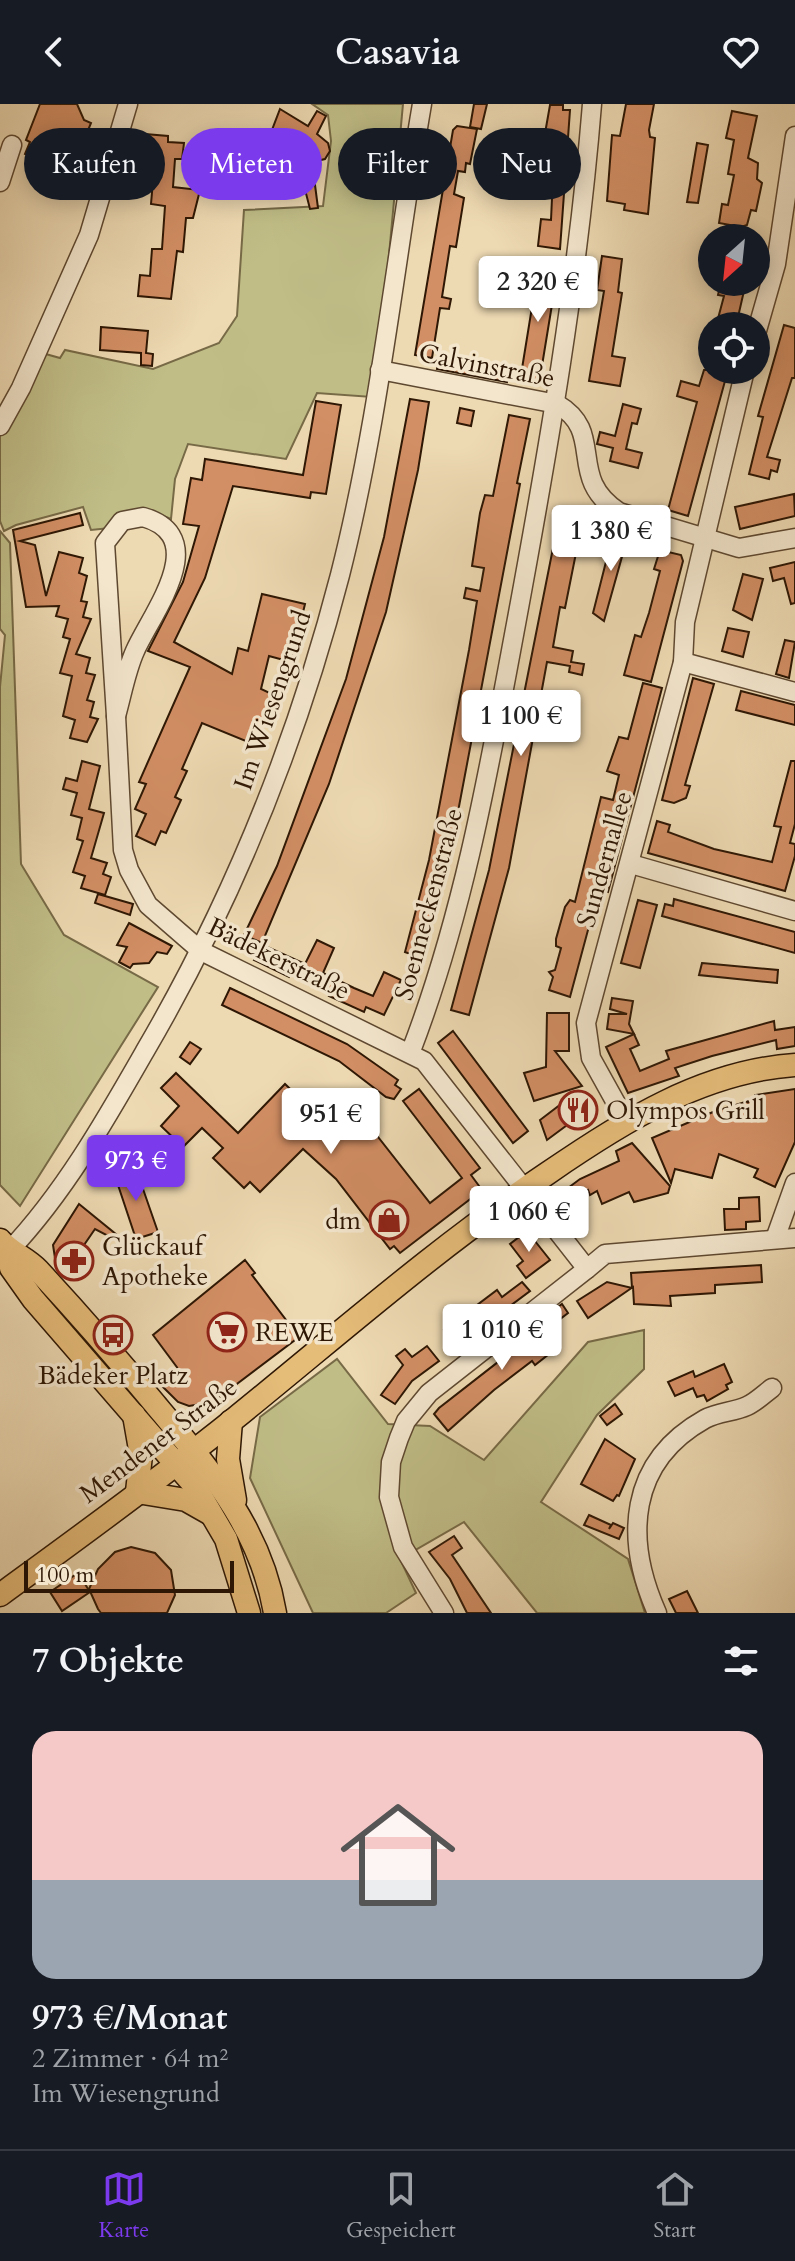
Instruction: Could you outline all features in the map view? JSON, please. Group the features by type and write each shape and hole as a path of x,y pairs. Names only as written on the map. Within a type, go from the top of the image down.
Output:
{"main road":[{"name":"Mendener Straße","path":"0,1595 231,1421 423,1262 626,1121 732,1075 795,1065"},
{"path":"4,1245 11,1268 33,1299 133,1410 236,1506"},
{"path":"4,1245 34,1266 185,1456 239,1575 249,1613"},
{"path":"133,1410 141,1455 137,1492 186,1500 213,1516"},
{"path":"231,1421 228,1459 236,1506 261,1556 275,1613"}],"street":[{"path":"0,426 21,388 89,235 128,104"},
{"name":"Im Wiesengrund","path":"4,1245 36,1222 116,1102 201,951 260,816 340,574 380,370 422,104"},
{"name":"Soenneckenstraße","path":"411,1051 450,937 475,841 557,404 585,196 592,104"},
{"path":"762,312 776,264 795,136"},
{"path":"0,182 12,145"},
{"path":"776,264 795,268"},
{"name":"Calvinstraße","path":"380,370 557,404 576,415 582,427 588,470 594,487 607,504 649,523 739,548 795,538"},
{"name":"Sundernallee","path":"626,1121 591,1058 586,1023 683,662 685,622 742,384"},
{"name":"Bädekerstraße","path":"116,716 135,652 173,574 176,546 172,536 155,521 143,517 122,521 105,543 123,850 129,870 148,905 201,951 411,1051 424,1061 587,1269"},
{"path":"683,662 795,692"},
{"path":"631,864 794,905"},
{"path":"775,1239 795,1183"},
{"path":"444,1613 403,1547 389,1497 391,1462 399,1438 411,1414 429,1393 605,1254 795,1238"},
{"path":"657,1613 640,1566 635,1537 644,1485 670,1445 686,1432 708,1418 750,1405 772,1388"}],"shaded area":[{"path":"312,104 403,104 401,128 338,128 338,200 394,200 381,341 372,397 317,393 286,459 188,444 175,479 171,519 138,510 123,515 110,528 91,530 83,507 4,531 0,521 0,434 42,353 60,358 65,350 153,369 219,343 237,316 244,210 323,206 331,141 328,115"},
{"path":"0,531 10,543 21,864 64,935 158,987 20,1206 0,1185 0,687 5,635 0,629"},
{"path":"644,1330 644,1369 597,1415 541,1502 628,1559 645,1613 537,1613 464,1522 400,1559 416,1593 386,1613 313,1613 250,1478 260,1417 337,1359 388,1424 430,1426 484,1460 588,1342"}],"building":[{"path":"40,104 77,104 84,120 91,123 89,128 31,128"},
{"path":"474,104 487,104 481,128 470,127"},
{"path":"626,104 654,104 649,130 650,137 655,138 648,214 624,210 625,204 607,201 612,135 620,136"},
{"path":"550,105 563,105 563,110 570,110 569,128 546,128"},
{"path":"280,109 308,126 317,111 326,116 320,128 273,128"},
{"path":"732,111 757,116 748,158 758,163 757,179 762,183 756,211 751,210 747,224 719,223 722,204 728,205 734,175 728,174 734,140 726,138"},
{"path":"457,126 473,128 470,164 466,163 465,172 458,171 457,177 457,128"},
{"path":"165,136 168,136 168,142 181,143 181,159 175,159 173,187 181,188 181,200 198,200 193,218 186,218 183,252 177,251 171,299 138,296 140,275 150,276 152,249 162,249 165,206 151,204 151,200 165,200"},
{"path":"322,138 328,143 330,151 322,160"},
{"path":"697,143 708,145 698,203 687,202"},
{"path":"457,195 464,198 456,247 450,246 442,297 451,299 449,309 440,308 432,358 415,355 441,200 457,200"},
{"path":"308,200 317,200 318,208 310,209"},
{"path":"552,200 564,200 560,249 538,246 541,219 551,220"},
{"path":"602,256 622,259 618,292 622,293 612,356 625,358 620,386 589,381 604,291 597,290"},
{"path":"533,270 557,274 539,384 520,381 533,301 521,300 523,289 530,290"},
{"path":"724,296 743,296 739,312 720,312"},
{"path":"784,325 795,328 795,378 792,378 767,457 780,460 777,472 771,470 769,479 749,474 763,417 758,416 767,384 770,384"},
{"path":"101,327 148,331 146,353 153,354 152,366 141,365 141,353 100,350"},
{"path":"439,360 509,372 507,382 437,369"},
{"path":"681,381 699,386 724,384 688,516 668,510 697,402 677,396"},
{"path":"410,399 429,402 418,470 386,612 329,784 262,943 244,935 277,866 346,679 384,537"},
{"path":"316,401 341,405 326,494 311,492 310,498 233,486 205,578 174,642 232,674 238,648 248,651 262,594 305,604 291,662 269,656 261,689 274,695 253,744 202,723 182,769 187,771 175,797 181,800 166,833 161,831 155,845 136,836 146,814 135,809 146,784 139,782 190,667 148,651 183,582 199,526 183,524 191,478 202,480 205,459 303,475"},
{"path":"623,404 641,409 637,424 632,423 626,449 642,453 638,468 610,461 613,448 597,444 600,432 615,436"},
{"path":"460,408 474,411 471,426 457,423"},
{"path":"509,415 530,419 517,483 520,484 450,854 422,958 405,952 429,860 469,650 477,601 464,598 466,588 480,591 484,568 472,566 480,513 485,495 493,496"},
{"path":"794,494 795,516 740,529 735,507"},
{"path":"80,513 83,525 20,541 35,545 46,596 59,552 83,558 79,573 87,576 81,601 87,602 83,617 91,619 76,654 90,658 86,673 95,675 87,700 94,702 90,717 98,719 87,742 70,738 75,720 63,716 72,676 60,673 70,639 63,637 68,619 56,616 59,606 26,607 13,530"},
{"path":"558,523 581,528 565,608 560,607 553,647 573,651 571,662 584,664 582,675 569,672 570,666 547,662 509,868 469,1015 451,1010 489,870"},
{"path":"625,526 630,528 604,621 593,613 611,542"},
{"path":"660,550 681,555 683,561 651,682 624,675 635,635 641,637 649,613 660,571 654,569"},
{"path":"795,562 795,603 791,604 784,578 773,581 770,568"},
{"path":"743,574 763,579 752,620 733,610"},
{"path":"728,628 749,632 743,657 722,651"},
{"path":"785,640 795,642 789,678 776,674"},
{"path":"693,678 714,684 685,785 690,786 686,798 674,803 662,800"},
{"path":"643,683 662,688 608,892 599,889 570,997 549,990 553,977 549,972 555,970 561,948 556,946 556,939 565,907 570,900 575,902 601,797 613,800 619,775 607,771 619,737 628,739"},
{"path":"741,691 795,705 795,725 736,710"},
{"path":"82,761 100,766 89,809 104,813 91,858 107,863 103,874 111,877 105,895 81,888 85,876 73,872 83,841 77,839 82,818 71,815 77,793 63,789 66,778 77,781"},
{"path":"791,761 795,761 795,824 790,843 795,844 795,856 785,891 648,853 657,821 670,825 668,832 714,849 772,862 781,827 774,826"},
{"path":"98,894 133,904 130,915 95,903"},
{"path":"674,899 795,932 795,953 662,916 665,904 673,906"},
{"path":"638,900 657,905 640,968 621,963"},
{"path":"129,923 172,946 167,954 157,952 149,963 133,964 130,968 119,962 127,947 117,945"},
{"path":"317,940 334,948 323,973 354,988 373,996 384,972 401,980 384,1015 366,1007 364,1012 329,996 332,990 292,970 289,977 254,960 261,944 305,964"},
{"path":"702,963 778,970 777,983 699,975"},
{"path":"230,988 347,1044 398,1080 395,1085 401,1089 394,1099 386,1097 339,1061 222,1005"},
{"path":"612,998 633,1001 629,1024 634,1034 607,1029 609,1014 627,1014 610,1009"},
{"path":"547,1013 569,1013 569,1051 555,1051 582,1086 534,1101 524,1073 546,1067"},
{"path":"774,1021 775,1030 795,1027 795,1046 777,1049 776,1040 712,1056 675,1068 679,1076 628,1093 606,1047 634,1034 639,1045 630,1049 640,1071 669,1059 666,1051"},
{"path":"453,1031 528,1131 513,1143 438,1043"},
{"path":"190,1042 201,1049 190,1064 180,1057"},
{"path":"176,1073 238,1133 285,1084 315,1113 329,1099 353,1122 360,1114 430,1203 462,1178 403,1101 419,1089 480,1168 471,1175 482,1190 400,1253 394,1246 390,1249 336,1179 303,1149 260,1192 250,1182 244,1188 213,1158 223,1148 202,1128 183,1147 161,1126 179,1106 161,1088"},
{"path":"795,1089 795,1142 775,1187 754,1177 758,1169 719,1154 712,1178 675,1169 671,1183 652,1138 713,1112 755,1099 755,1095"},
{"path":"573,1095 586,1111 547,1140 540,1120"},
{"path":"632,1143 670,1186 668,1193 634,1202 629,1192 602,1204 597,1191 590,1195 588,1190 569,1205 560,1194 580,1179 619,1161 616,1151"},
{"path":"135,1166 158,1232 136,1239 114,1173"},
{"path":"759,1197 760,1221 746,1222 746,1229 725,1230 724,1209 739,1209 739,1198"},
{"path":"79,1204 117,1235 114,1239 95,1229 82,1248 88,1255 68,1273 55,1258 53,1245"},
{"path":"527,1231 550,1260 526,1278 517,1266 523,1261 510,1244"},
{"name":"REWE","path":"245,1260 255,1273 252,1275 299,1337 213,1402 189,1406 178,1402 160,1384 179,1370 153,1335"},
{"path":"761,1265 762,1282 715,1285 715,1293 670,1296 671,1306 634,1304 631,1273"},
{"path":"522,1282 530,1291 457,1346 444,1330 497,1290 502,1297"},
{"path":"607,1282 632,1288 588,1318 577,1301"},
{"path":"562,1304 568,1313 550,1327 558,1337 553,1340 558,1347 535,1365 532,1361 494,1390 448,1431 434,1414 439,1408 548,1323 544,1318"},
{"path":"427,1346 439,1361 412,1381 395,1404 381,1395 403,1365 396,1356 405,1349 412,1357"},
{"path":"724,1364 732,1382 726,1385 728,1389 707,1401 704,1395 697,1397 693,1388 675,1396 668,1382 693,1371 695,1377"},
{"path":"615,1404 622,1414 607,1425 600,1416"},
{"path":"605,1439 635,1459 619,1496 613,1501 581,1484"},
{"path":"589,1515 611,1525 609,1529 613,1523 624,1528 619,1539 584,1525"},
{"path":"454,1536 462,1548 452,1555 491,1613 467,1613 450,1579 429,1552"},
{"path":"131,1547 155,1553 171,1570 175,1595 167,1613 101,1613 98,1609 89,1589 98,1569 115,1552"},
{"path":"78,1573 90,1592 62,1611 50,1592"},
{"path":"687,1591 698,1613 676,1613 669,1599"}],"place":[{"name":"Olympos Grill","path":"578,1110"},
{"name":"dm","path":"389,1220"},
{"name":"Glückauf Apotheke","path":"74,1261"},
{"name":"REWE","path":"227,1332"},
{"name":"Bädeker Platz","path":"113,1335"}]}
